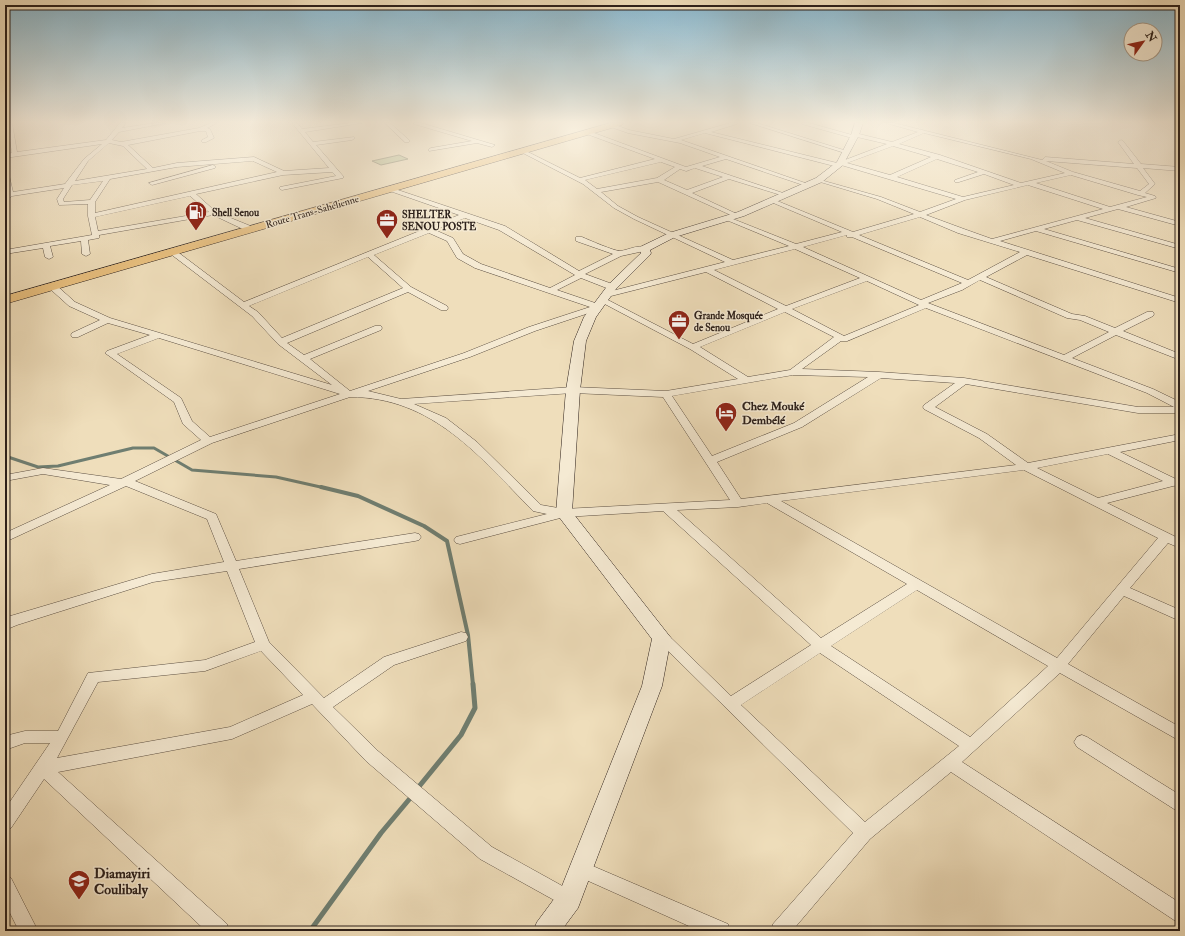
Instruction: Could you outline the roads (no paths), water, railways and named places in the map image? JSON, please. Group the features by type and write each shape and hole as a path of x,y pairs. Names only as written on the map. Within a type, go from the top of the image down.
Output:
{"highway":[{"name":"Route Trans-Sahélienne","path":"5,300 467,167"}],"street":[{"path":"81,167 60,199 60,204 92,202"},
{"path":"5,171 8,197 166,167"},
{"path":"152,183 215,167"},
{"path":"271,167 283,173"},
{"path":"282,188 341,177 331,167"},
{"path":"553,167 579,180 616,207 732,263"},
{"path":"579,180 633,167"},
{"path":"596,191 659,180 678,167"},
{"path":"681,167 686,169 693,167"},
{"path":"697,167 728,177 779,198 848,234 969,283"},
{"path":"760,167 879,198 919,215 991,241 1180,301"},
{"path":"550,291 618,253 634,249 644,249 672,235 730,217 779,198 814,182 833,167"},
{"path":"861,167 963,199"},
{"path":"891,177 914,167"},
{"path":"969,167 1024,184 1180,224"},
{"path":"991,241 1153,197 1071,173 1055,167"},
{"path":"1139,167 1152,184 1140,194"},
{"path":"1148,167 1180,169"},
{"path":"91,216 283,173 334,170"},
{"path":"957,182 984,172"},
{"path":"5,538 208,441 467,355 532,329 605,297 795,246 848,234 919,215 963,199 1071,173"},
{"path":"686,193 728,177"},
{"path":"95,234 91,216 92,202 108,178"},
{"path":"659,180 730,217 924,304 1150,391 1180,406"},
{"path":"389,189 502,228 580,274 605,297 693,347 748,381"},
{"path":"191,193 214,213 250,229"},
{"path":"5,252 214,213"},
{"path":"244,305 466,215"},
{"path":"1076,218 1180,247"},
{"path":"1035,229 1180,271"},
{"path":"429,230 450,240 460,256 478,266 550,291 605,297"},
{"path":"84,238 86,254"},
{"path":"578,239 618,253"},
{"path":"46,245 49,257"},
{"path":"644,249 646,253 605,297 590,317 580,341 573,390 564,512 662,638 864,833"},
{"path":"172,252 244,305 255,314 281,342 350,394"},
{"path":"707,269 844,339 959,288 1026,252"},
{"path":"369,254 408,289 444,308"},
{"path":"979,277 1070,316 1082,318 1117,331 1180,357"},
{"path":"693,347 785,309 866,278"},
{"path":"52,286 72,304 107,320 159,334 350,394 368,394 401,402 442,420 473,444 537,508 564,512 738,503 1026,467 1180,437"},
{"path":"281,342 408,289"},
{"path":"1064,358 1150,314"},
{"path":"75,335 107,320"},
{"path":"303,359 378,328"},
{"path":"159,334 110,353 178,400 186,422 208,441"},
{"path":"792,372 840,337"},
{"path":"401,402 573,390 666,394 748,381 792,372 879,375 964,381 1138,410 1180,410"},
{"path":"710,461 798,425 879,375"},
{"path":"780,931 864,833 971,746 1058,665 1122,590 1173,541 1026,467 983,436 928,407 964,381"},
{"path":"666,394 738,503"},
{"path":"1110,451 1177,483"},
{"path":"5,478 43,471 123,482 212,517 263,645 372,756 486,853 569,899"},
{"path":"1097,502 1177,483"},
{"path":"769,499 1180,735"},
{"path":"666,507 821,646 971,746"},
{"path":"460,540 564,512"},
{"path":"5,625 12,621 152,578 415,537"},
{"path":"730,704 916,584"},
{"path":"1122,590 1180,616"},
{"path":"43,768 232,733 318,701 389,661 461,637"},
{"path":"546,931 569,899 581,869 652,686 662,638"},
{"path":"5,823 43,768 62,737 93,677 205,665 263,645"},
{"path":"5,743 26,737 62,737"},
{"path":"1082,742 1180,804"},
{"path":"950,763 1180,914"},
{"path":"43,768 220,931"},
{"path":"581,869 721,931"},
{"path":"5,884 29,931"}],"waterway":[{"path":"5,456 38,467 58,466 133,448 154,448 192,470 276,477 325,488"},
{"path":"321,487 358,496 424,526 447,541 468,635 473,685"},
{"path":"417,789 461,735 475,708 473,684"},
{"path":"310,931 381,833 412,796"}],"place":[{"name":"Shell Senou","path":"196,232"},
{"name":"SHELTER SENOU POSTE","path":"387,240"},
{"name":"Grande Mosquée de Senou","path":"679,340"},
{"name":"Chez Mouké Dembélé","path":"726,432"},
{"name":"Diamayiri Coulibaly","path":"79,900"}]}
